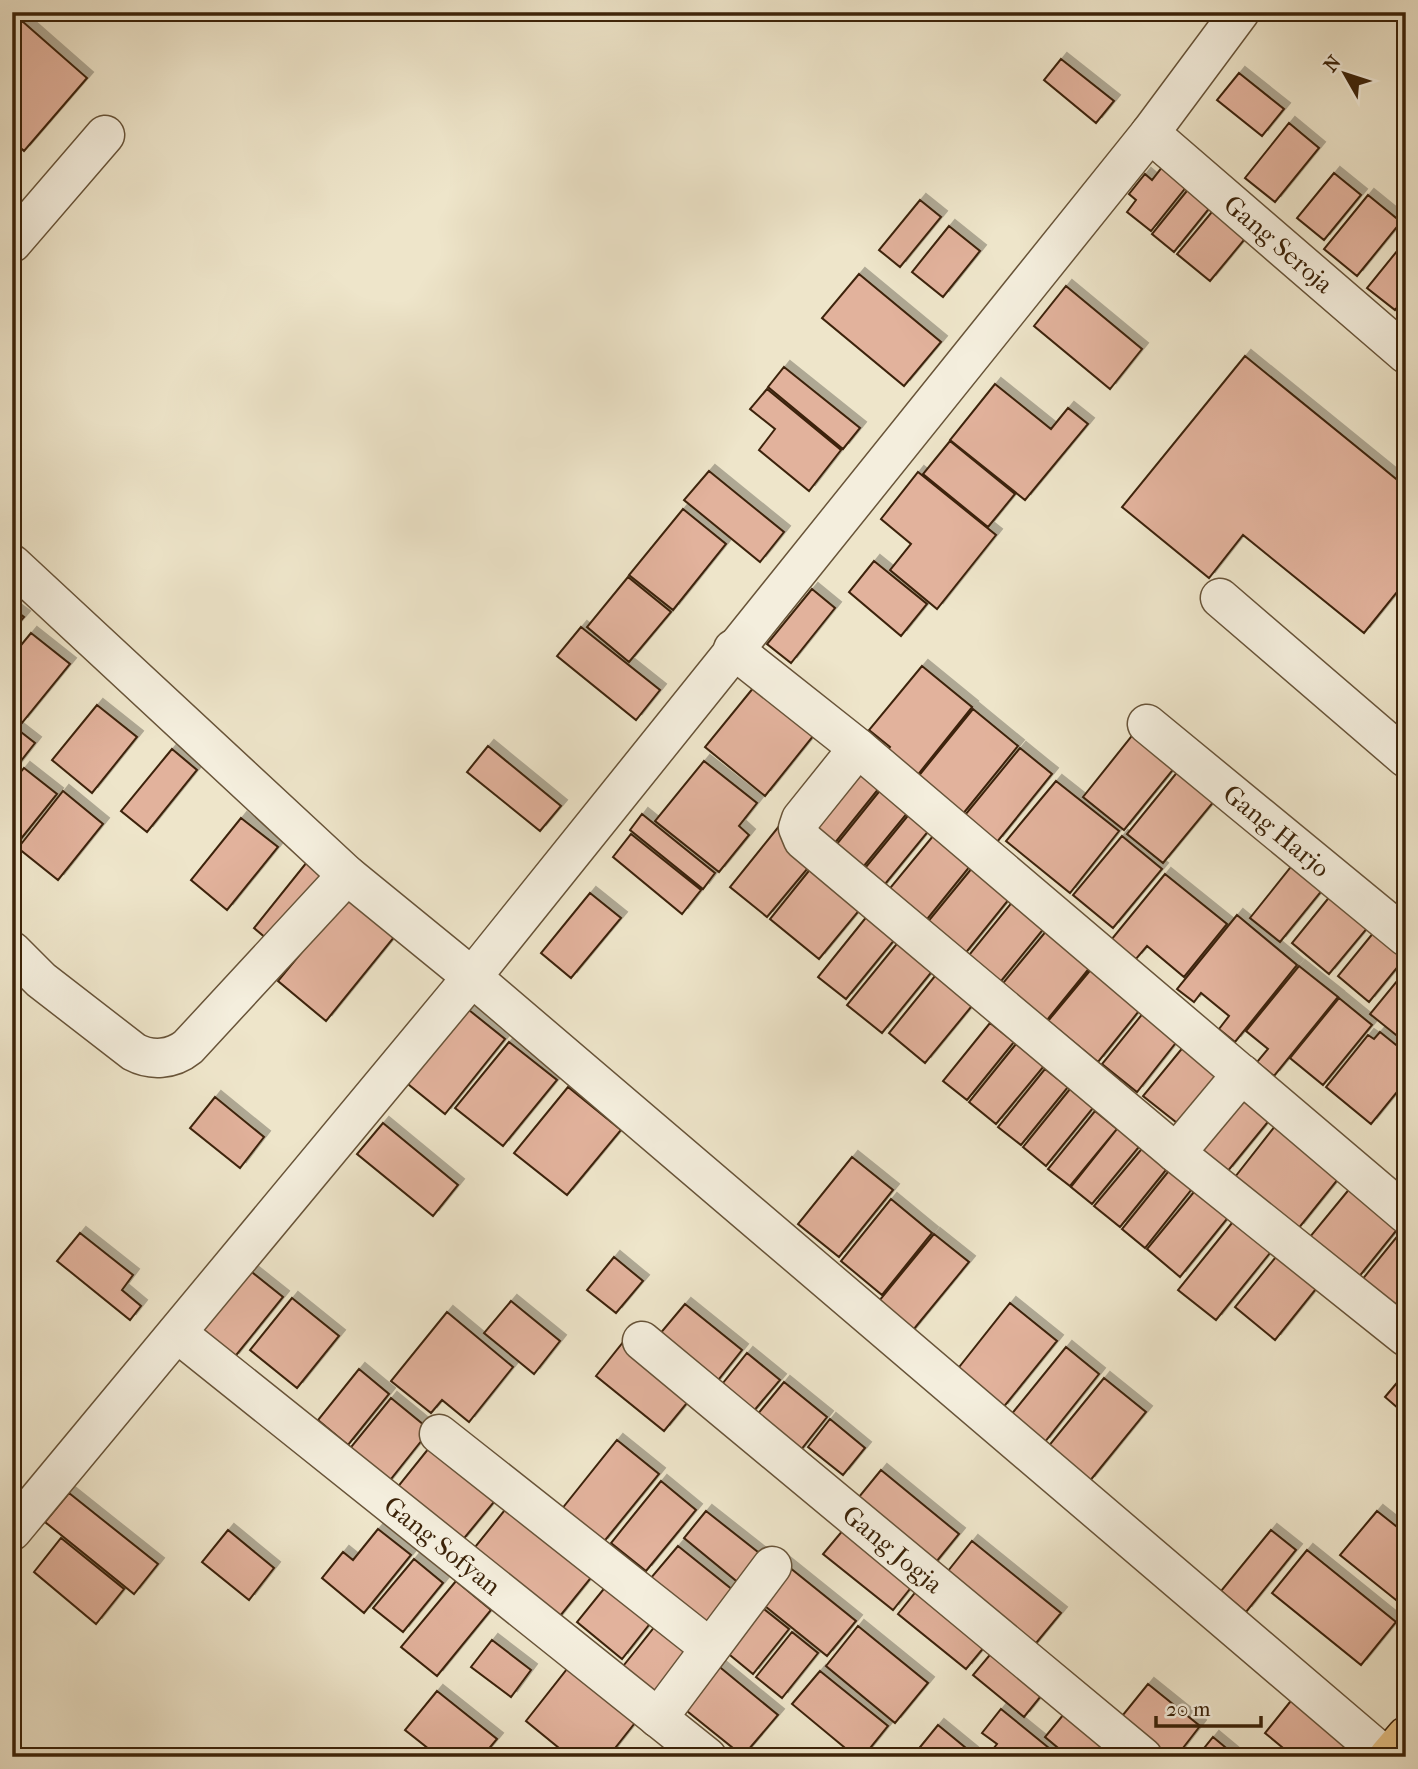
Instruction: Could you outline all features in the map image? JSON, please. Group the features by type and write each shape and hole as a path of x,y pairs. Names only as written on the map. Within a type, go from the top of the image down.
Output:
{"highway":[{"path":"1387,1757 1406,1736"}],"street":[{"path":"12,1531 472,977 1150,133 1240,12"},
{"name":"Gang Seroja","path":"1150,133 1406,354"},
{"path":"12,243 105,135"},
{"path":"12,564 346,875 472,977 1387,1757"},
{"path":"1220,597 1406,758"},
{"path":"733,649 858,748 1406,1214"},
{"name":"Gang Harjo","path":"1147,724 1406,937"},
{"path":"858,748 801,819 798,828 803,840 1176,1153 1406,1337"},
{"path":"12,951 60,995 134,1052 154,1058 173,1056 181,1053 199,1035 346,875"},
{"path":"1176,1153 1242,1074"},
{"name":"Gang Sofyan","path":"177,1333 707,1757"},
{"name":"Gang Jogja","path":"642,1340 1143,1757"},
{"path":"439,1434 710,1648"},
{"path":"658,1717 772,1566"}],"building":[{"path":"22,21 87,78 24,151 12,140 12,32"},
{"path":"1061,59 1114,101 1096,123 1044,80"},
{"path":"1239,73 1284,109 1262,136 1217,100"},
{"path":"1289,123 1319,148 1275,202 1245,178"},
{"path":"1163,166 1187,186 1151,231 1127,212 1136,200 1129,194 1145,174 1152,180"},
{"path":"1334,173 1361,195 1324,240 1297,218"},
{"path":"1190,187 1212,205 1174,252 1152,234"},
{"path":"1368,195 1401,222 1357,276 1324,249"},
{"path":"920,200 941,217 900,267 879,250"},
{"path":"1216,207 1249,234 1210,281 1177,254"},
{"path":"949,226 980,251 943,297 912,272"},
{"path":"1406,240 1406,297 1395,310 1367,288"},
{"path":"859,274 941,342 904,386 822,318"},
{"path":"1066,286 1142,349 1110,389 1034,326"},
{"path":"1245,356 1406,487 1406,581 1364,633 1243,535 1209,578 1122,507"},
{"path":"784,367 860,428 843,449 768,387"},
{"path":"995,384 1051,429 1068,408 1088,424 1025,500 950,440"},
{"path":"767,389 841,450 809,491 759,450 775,429 750,409"},
{"path":"950,441 1015,494 988,527 923,474"},
{"path":"709,471 784,532 760,562 684,500"},
{"path":"918,472 996,535 937,609 890,570 911,544 881,519"},
{"path":"683,509 726,544 673,610 629,575"},
{"path":"874,561 927,604 901,636 849,592"},
{"path":"628,577 671,612 629,662 587,627"},
{"path":"812,589 835,608 791,663 767,644"},
{"path":"12,608 24,617 12,631"},
{"path":"581,627 660,690 636,720 557,656"},
{"path":"31,633 70,664 22,723 12,716 12,656"},
{"path":"922,666 972,707 916,777 886,753 890,747 869,730"},
{"path":"754,687 814,735 765,796 705,747"},
{"path":"97,705 137,737 92,793 52,760"},
{"path":"973,709 1018,746 962,815 917,778"},
{"path":"12,725 35,743 13,771 12,770"},
{"path":"1139,727 1180,761 1124,830 1083,797"},
{"path":"488,746 561,806 540,831 467,772"},
{"path":"1020,748 1052,774 997,842 965,815"},
{"path":"172,749 197,770 147,832 121,811"},
{"path":"704,761 757,803 739,826 749,835 719,872 655,821"},
{"path":"859,762 884,782 830,849 805,829"},
{"path":"1183,765 1220,794 1163,863 1127,834"},
{"path":"24,768 57,794 16,845 12,842 12,783"},
{"path":"1056,781 1119,831 1070,893 1006,841"},
{"path":"886,783 913,806 859,872 832,850"},
{"path":"63,791 103,824 58,880 18,848"},
{"path":"915,807 935,823 881,889 861,873"},
{"path":"642,814 715,873 703,889 630,830"},
{"path":"241,818 278,847 227,910 191,880"},
{"path":"780,825 818,856 767,917 730,887"},
{"path":"938,830 975,860 924,923 886,893"},
{"path":"631,834 701,890 682,914 613,857"},
{"path":"1122,836 1162,869 1113,928 1073,895"},
{"path":"307,862 327,879 273,944 254,928"},
{"path":"977,862 1014,893 964,955 926,924"},
{"path":"1294,863 1324,888 1280,942 1250,918"},
{"path":"812,867 862,907 819,959 770,919"},
{"path":"1165,874 1227,924 1184,977 1147,946 1136,959 1111,940"},
{"path":"590,893 621,918 571,978 541,953"},
{"path":"1018,895 1050,921 997,986 965,960"},
{"path":"1331,895 1369,926 1329,974 1292,943"},
{"path":"347,897 395,936 326,1021 278,981"},
{"path":"868,915 896,938 846,999 818,977"},
{"path":"1237,915 1297,965 1235,1042 1219,1029 1229,1016 1201,993 1194,1002 1177,989"},
{"path":"1052,924 1096,960 1043,1025 999,988"},
{"path":"1374,932 1405,958 1369,1002 1338,976"},
{"path":"900,940 934,969 882,1033 847,1005"},
{"path":"1098,961 1147,1001 1098,1062 1048,1021"},
{"path":"1299,966 1338,997 1274,1076 1257,1062 1268,1049 1246,1031"},
{"path":"1406,970 1406,1043 1370,1014"},
{"path":"939,971 976,1001 925,1063 889,1033"},
{"path":"1339,998 1372,1025 1323,1085 1290,1058"},
{"path":"464,1006 505,1039 445,1114 403,1080"},
{"path":"1148,1007 1182,1035 1137,1092 1102,1064"},
{"path":"990,1023 1014,1042 967,1100 943,1081"},
{"path":"1380,1032 1406,1053 1401,1061 1406,1065 1406,1081 1371,1124 1326,1087 1368,1035 1374,1039"},
{"path":"1189,1040 1231,1074 1186,1130 1143,1096"},
{"path":"509,1042 557,1080 503,1146 455,1108"},
{"path":"1016,1044 1044,1066 996,1124 969,1102"},
{"path":"1045,1069 1068,1087 1021,1145 998,1127"},
{"path":"568,1087 621,1130 567,1195 514,1153"},
{"path":"1070,1089 1093,1108 1046,1166 1023,1147"},
{"path":"1251,1091 1276,1112 1227,1172 1202,1151"},
{"path":"215,1097 264,1137 240,1168 190,1128"},
{"path":"1095,1111 1117,1129 1070,1186 1048,1169"},
{"path":"1283,1116 1347,1168 1298,1229 1235,1177"},
{"path":"383,1123 458,1185 433,1216 357,1154"},
{"path":"1121,1124 1143,1142 1092,1204 1071,1187"},
{"path":"1145,1145 1170,1165 1120,1227 1094,1206"},
{"path":"852,1157 893,1190 839,1257 798,1224"},
{"path":"1172,1167 1195,1185 1145,1248 1122,1229"},
{"path":"1198,1187 1231,1214 1180,1277 1147,1249"},
{"path":"1351,1187 1400,1226 1358,1278 1309,1238"},
{"path":"891,1199 932,1233 882,1295 841,1261"},
{"path":"1236,1218 1274,1248 1216,1320 1178,1290"},
{"path":"1404,1228 1406,1300 1397,1310 1361,1281"},
{"path":"80,1233 133,1275 122,1290 141,1306 130,1320 57,1261"},
{"path":"934,1234 969,1262 909,1335 874,1307"},
{"path":"1280,1252 1320,1284 1275,1340 1235,1307"},
{"path":"614,1257 643,1281 616,1313 587,1290"},
{"path":"248,1269 283,1297 233,1359 198,1331"},
{"path":"292,1298 339,1336 297,1388 250,1350"},
{"path":"511,1301 560,1341 534,1374 484,1333"},
{"path":"1010,1303 1057,1341 1002,1409 956,1371"},
{"path":"685,1304 742,1350 711,1389 653,1342"},
{"path":"447,1312 513,1367 469,1422 442,1400 431,1413 391,1381"},
{"path":"628,1336 696,1392 664,1431 596,1376"},
{"path":"1066,1347 1099,1374 1044,1443 1010,1416"},
{"path":"747,1353 780,1380 747,1419 715,1393"},
{"path":"359,1369 389,1394 348,1445 318,1420"},
{"path":"1406,1372 1406,1415 1385,1397"},
{"path":"1104,1378 1146,1412 1089,1482 1047,1448"},
{"path":"784,1382 827,1417 796,1456 752,1421"},
{"path":"391,1398 430,1430 387,1484 347,1452"},
{"path":"830,1419 865,1448 843,1475 808,1447"},
{"path":"437,1438 503,1491 461,1542 396,1489"},
{"path":"617,1440 659,1474 602,1544 561,1510"},
{"path":"881,1470 959,1534 932,1567 854,1503"},
{"path":"661,1481 696,1510 646,1571 611,1543"},
{"path":"69,1493 158,1564 134,1594 45,1522"},
{"path":"513,1500 598,1569 556,1621 471,1552"},
{"path":"706,1511 763,1556 740,1584 684,1538"},
{"path":"1377,1511 1406,1534 1406,1608 1340,1555"},
{"path":"378,1529 411,1555 364,1613 322,1578 343,1552 353,1560"},
{"path":"844,1529 913,1585 893,1610 823,1554"},
{"path":"228,1530 274,1568 249,1600 202,1562"},
{"path":"1271,1530 1296,1550 1246,1612 1221,1591"},
{"path":"61,1538 124,1589 96,1624 34,1572"},
{"path":"972,1541 1061,1613 1032,1648 944,1576"},
{"path":"678,1546 734,1591 706,1625 650,1579"},
{"path":"1307,1550 1396,1622 1361,1665 1272,1593"},
{"path":"414,1559 443,1583 403,1632 373,1608"},
{"path":"784,1563 856,1621 827,1656 755,1598"},
{"path":"611,1580 656,1616 622,1659 577,1622"},
{"path":"456,1581 491,1610 437,1676 401,1647"},
{"path":"918,1589 986,1645 966,1669 898,1614"},
{"path":"755,1602 789,1629 753,1674 719,1646"},
{"path":"660,1620 693,1647 652,1696 620,1670"},
{"path":"858,1626 928,1683 895,1723 826,1666"},
{"path":"792,1632 818,1653 782,1698 756,1677"},
{"path":"492,1640 531,1670 511,1697 471,1667"},
{"path":"994,1650 1045,1691 1024,1717 973,1675"},
{"path":"571,1664 638,1719 608,1757 570,1757 526,1721"},
{"path":"716,1664 778,1715 743,1756 682,1707"},
{"path":"820,1671 888,1726 863,1757 856,1757 792,1704"},
{"path":"1148,1684 1200,1726 1176,1757 1163,1757 1118,1721"},
{"path":"437,1691 497,1739 482,1757 439,1757 405,1730"},
{"path":"1294,1697 1353,1745 1344,1757 1294,1757 1265,1733"},
{"path":"1001,1709 1060,1757 994,1757 990,1753 997,1744 982,1733"},
{"path":"1068,1709 1127,1757 1069,1757 1045,1737"},
{"path":"938,1725 972,1753 969,1757 912,1757"},
{"path":"1213,1737 1237,1757 1197,1757"}]}
